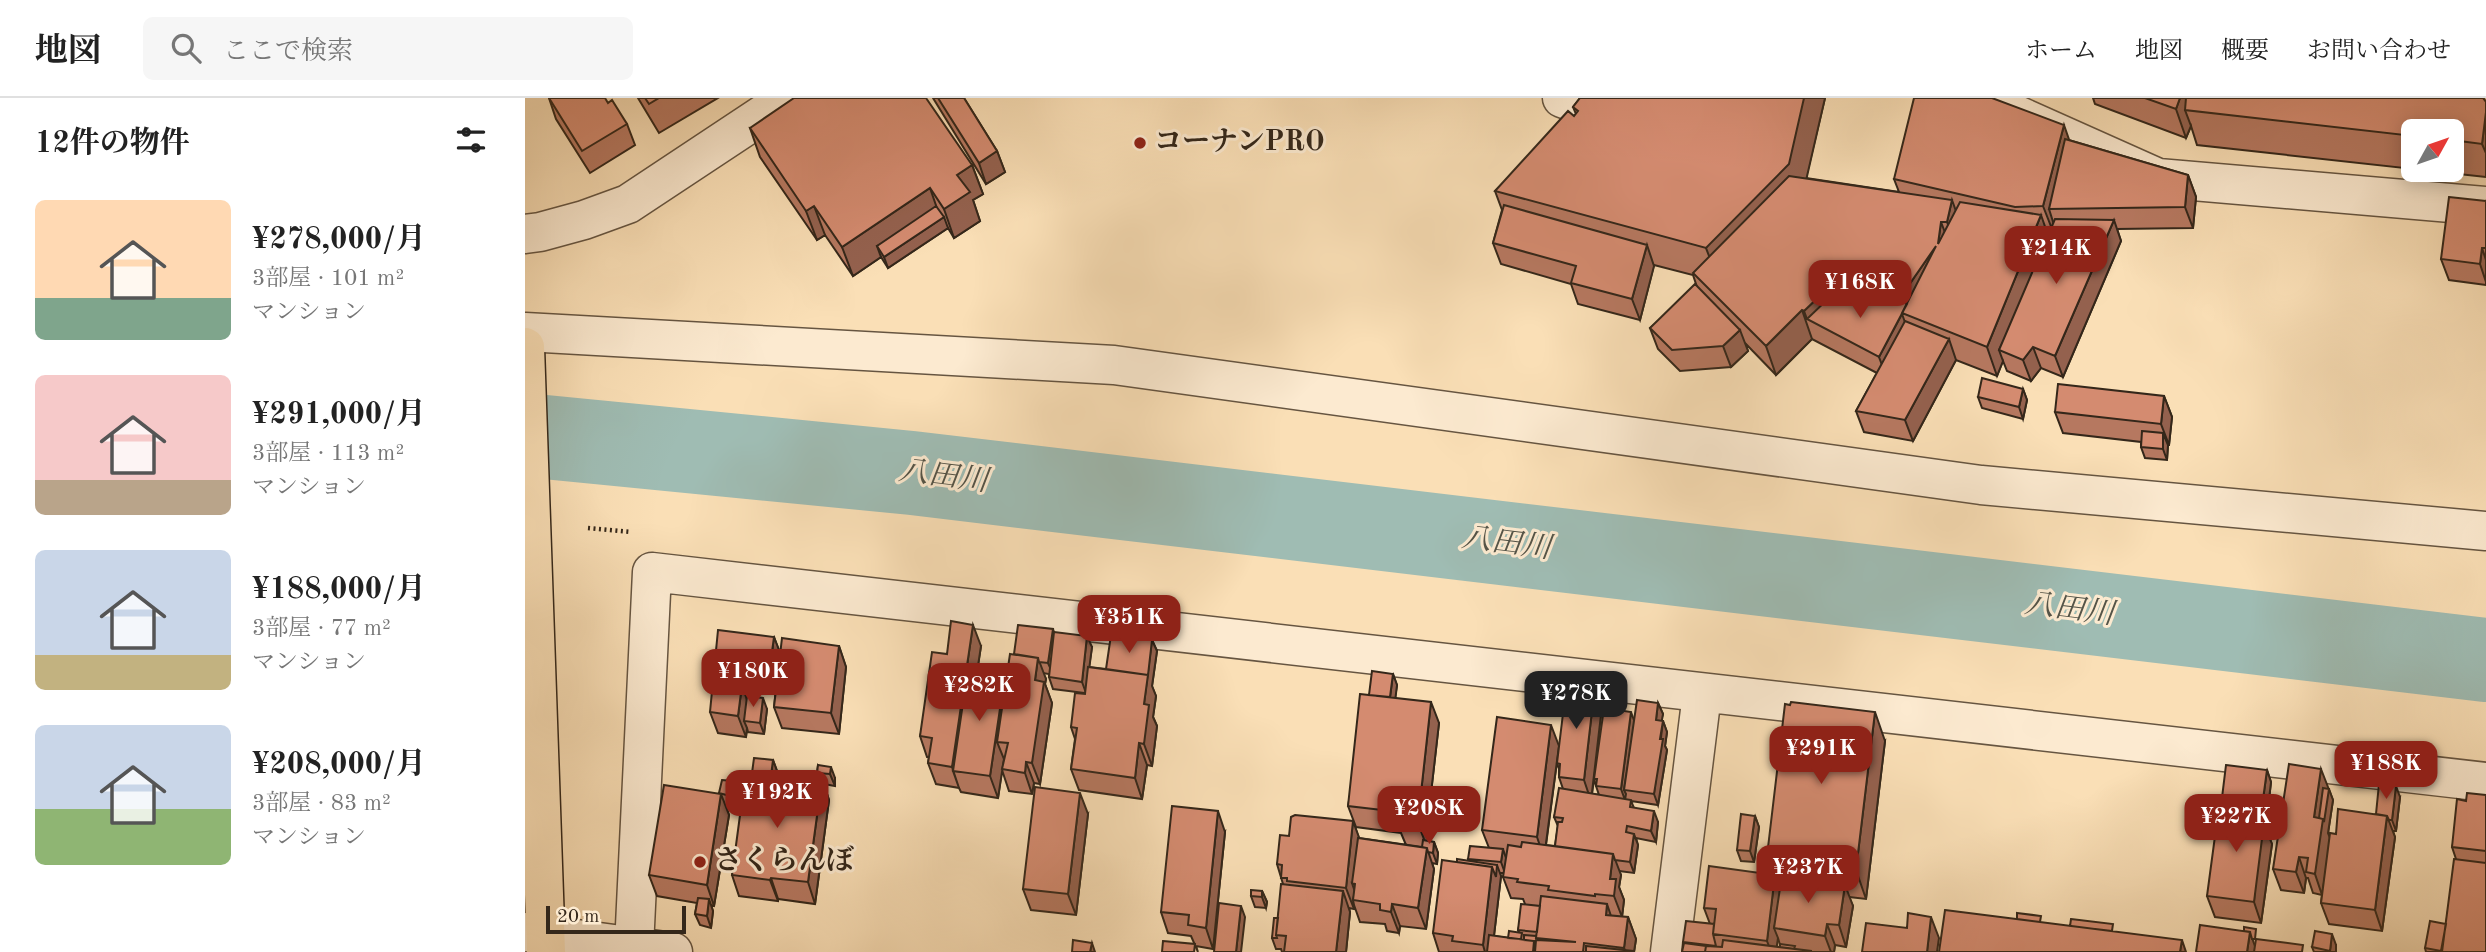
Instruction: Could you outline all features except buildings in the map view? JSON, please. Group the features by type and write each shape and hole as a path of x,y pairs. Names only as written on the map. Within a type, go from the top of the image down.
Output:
{"main road":[{"path":"525,347 539,939"}],"street":[{"path":"525,234 584,220 628,204 788,98"},
{"path":"1562,98 1570,102 1574,98"},
{"path":"1979,98 2158,178 2486,206"},
{"path":"525,332 1114,365 1982,485 2486,531"},
{"path":"634,947 652,572 2486,782"},
{"path":"1669,952 1702,694"},
{"path":"539,939 673,952"}],"waterway":[{"name":"八田川","path":"525,435 912,473 2486,660"}],"place":[{"name":"コーナンPRO","path":"1140,143"},
{"name":"さくらんぼ","path":"700,862"}]}
